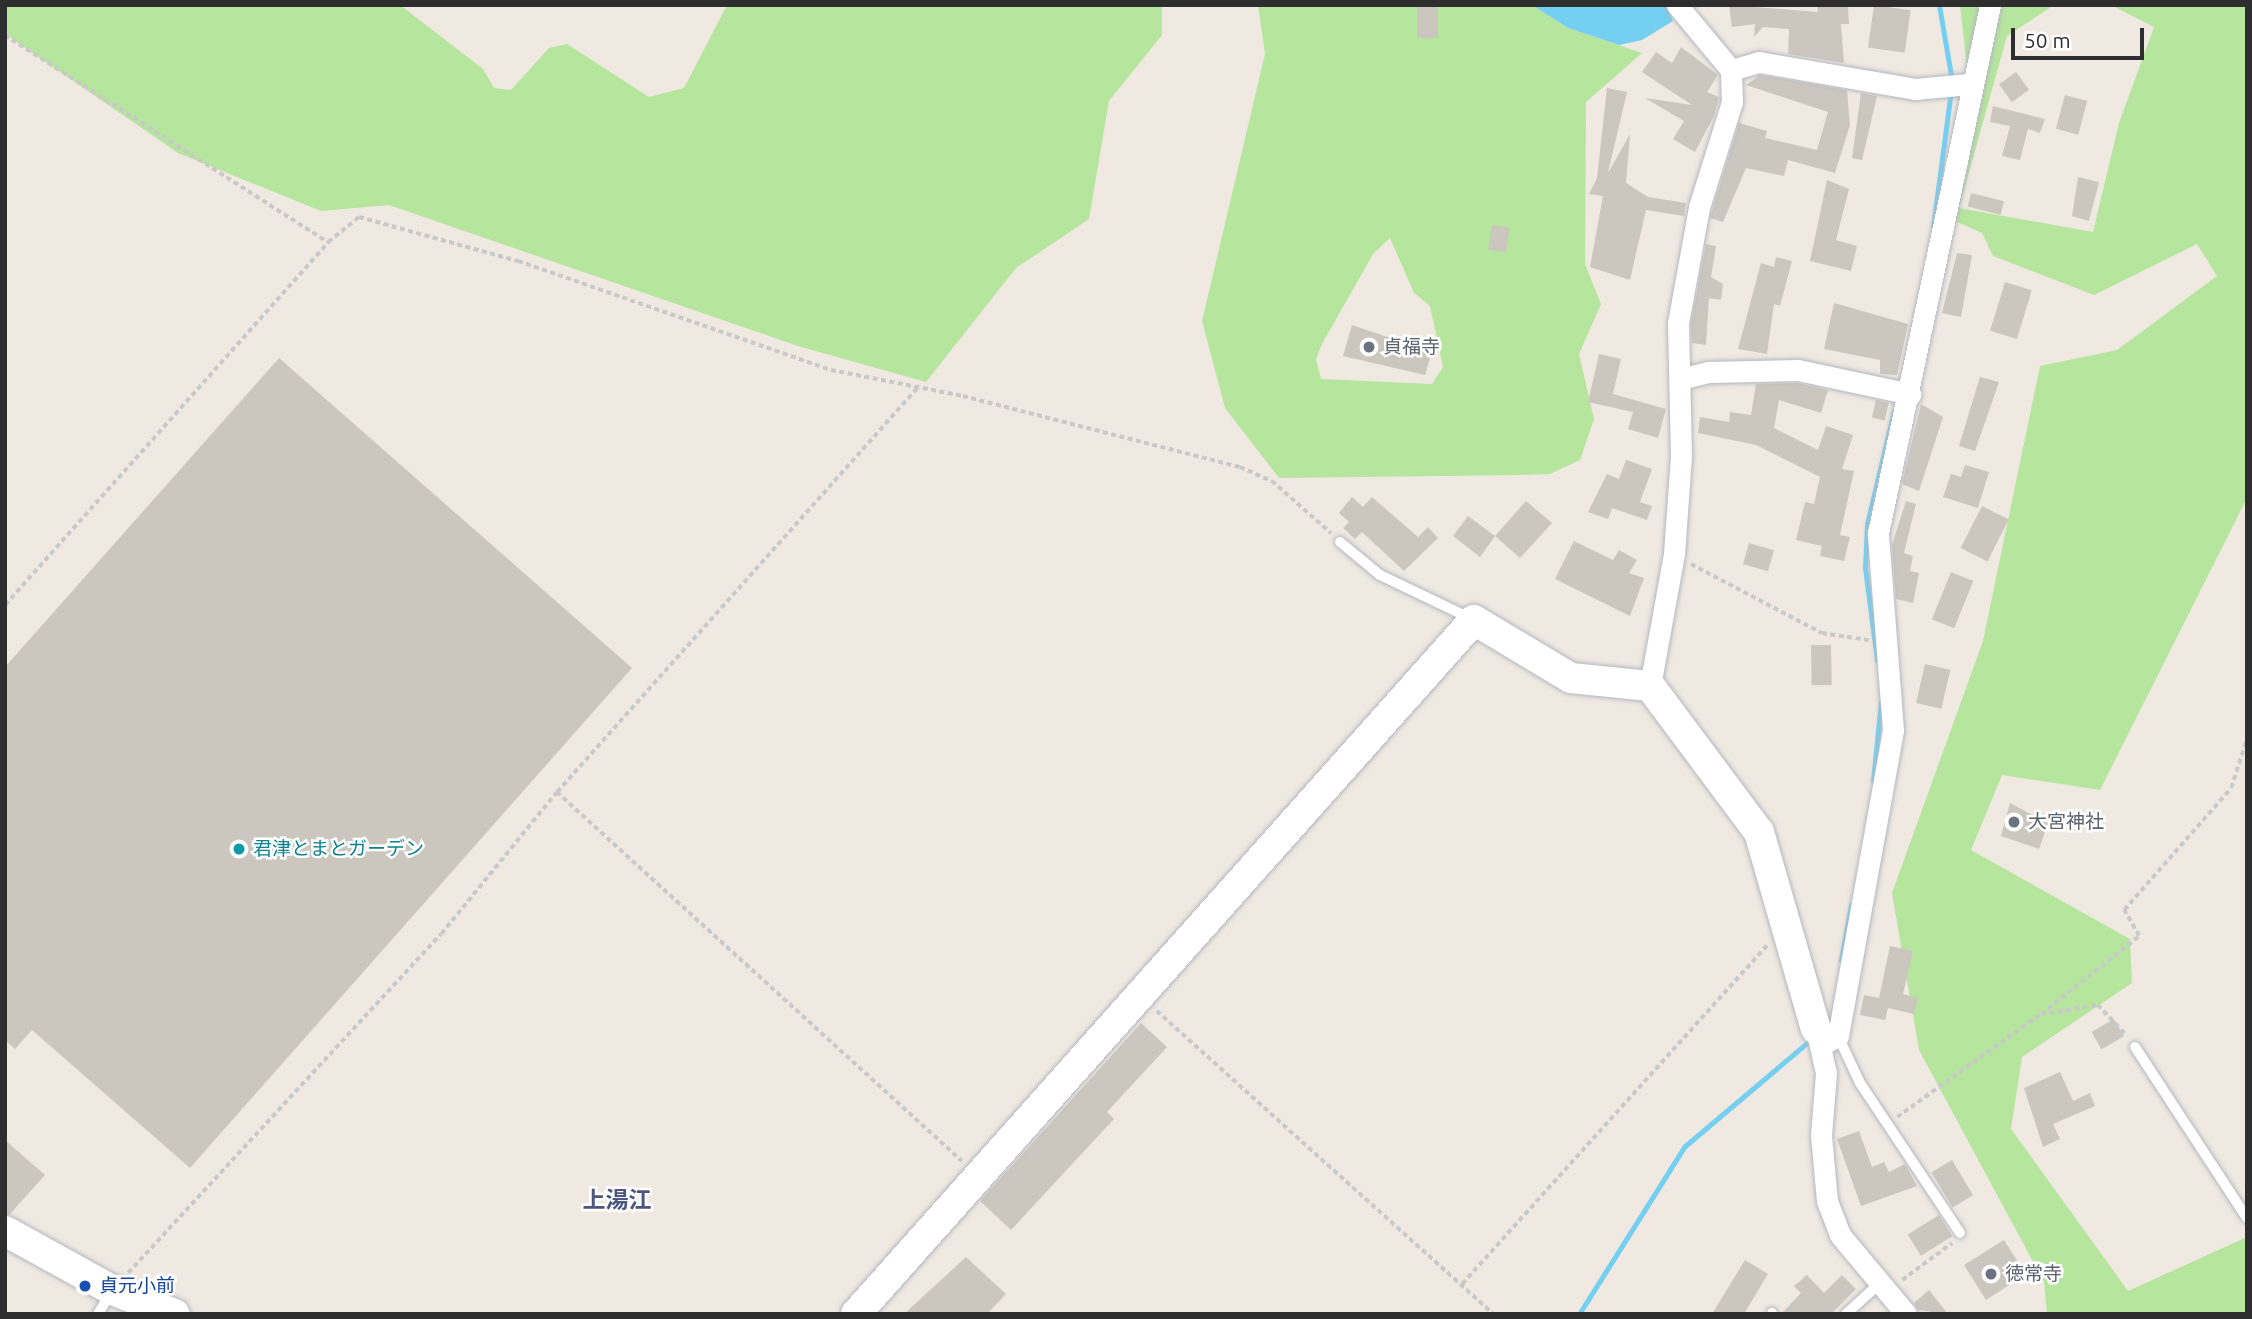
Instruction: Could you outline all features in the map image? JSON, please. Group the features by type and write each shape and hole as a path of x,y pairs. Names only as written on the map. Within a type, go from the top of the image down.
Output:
{"street":[{"path":"1677,5 1731,70 1732,102 1699,208 1678,323 1680,379 1674,554 1650,686 1759,832 1823,1037"},
{"path":"1906,1314 1840,1235 1827,1201 1823,1037 1893,730 1893,678 1875,554 1956,85 1990,5"},
{"path":"1731,70 1759,62 1914,89 1956,85"},
{"path":"1680,379 1709,372 1798,370 1902,392"},
{"path":"856,1314 1474,620 1571,678 1650,686"},
{"path":"5,1231 105,1302 175,1314"}],"lane":[{"path":"1340,542 1381,575 1474,620"},
{"path":"1823,1037 1890,1122 1960,1233"},
{"path":"2135,1047 2247,1218"},
{"path":"1846,1314 1883,1288"}],"path":[{"path":"5,35 328,242"},
{"path":"5,605 328,242 359,217 518,261 831,370 919,386 1240,467 1272,481 1340,542"},
{"path":"105,1302 441,934 557,792 919,386"},
{"path":"1674,554 1776,613 1842,640 1870,640"},
{"path":"1890,1122 2041,1014 2139,936 2124,911 2231,788 2247,737"},
{"path":"557,792 977,1176"},
{"path":"1462,1284 1786,924"},
{"path":"1139,995 1494,1314"},
{"path":"2041,1014 2108,1008 2135,1047"},
{"path":"1883,1288 1960,1233"}],"green space":[{"path":"5,5 400,5 483,69 494,88 511,90 549,48 567,44 649,97 684,88 727,5 1162,5 1162,35 1109,101 1089,219 1016,268 926,382 798,346 389,205 321,211 178,153 5,34"},
{"path":"1258,5 1532,5 1568,28 1642,53 1586,102 1585,264 1601,304 1579,354 1594,419 1580,460 1550,474 1279,478 1225,408 1202,321 1265,54","holes":["1390,238 1414,293 1430,306 1443,367 1432,384 1321,379 1316,359 1322,344 1373,254"]},
{"path":"1960,5 2054,5 2007,36 1959,208 2093,232 2119,123 2154,27 2111,5 2247,5 2247,498 2100,790 2002,775 1971,850 2130,939 2132,983 2022,1057 2011,1129 2128,1291 2247,1237 2247,1314 2047,1314 2044,1282 1919,1050 1892,893 1983,641 2040,366 2117,350 2217,276 2197,244 2094,295 1993,256 1982,233 1948,218 1972,111"}],"water":[{"path":"1532,5 1666,5 1673,21 1642,40 1619,45 1568,28"}],"building":[{"path":"1417,5 1438,5 1438,38 1417,38"},
{"path":"1729,5 1818,12 1817,5 1848,5 1849,24 1841,24 1844,63 1788,54 1789,29 1763,27 1754,37 1755,24 1732,27"},
{"path":"1874,5 1911,10 1905,53 1868,48"},
{"path":"1681,47 1718,75 1707,92 1719,97 1714,116 1695,152 1673,139 1684,121 1645,98 1692,105 1642,72 1656,52 1672,63"},
{"path":"2016,72 2029,90 2012,102 1999,84"},
{"path":"1760,75 1847,90 1850,125 1835,173 1788,160 1784,176 1746,168 1723,222 1710,218 1739,123 1767,131 1765,138 1817,150 1828,112 1746,85"},
{"path":"1607,88 1627,92 1608,173 1630,134 1626,183 1648,197 1686,203 1684,216 1646,210 1630,280 1590,267 1603,196 1589,194 1597,178"},
{"path":"1861,93 1877,96 1862,160 1852,158"},
{"path":"2065,95 2087,101 2078,135 2056,129"},
{"path":"1993,106 2045,119 2040,133 2028,129 2020,160 2002,156 2010,126 1990,122"},
{"path":"2078,177 2099,182 2089,221 2072,216"},
{"path":"1827,180 1849,189 1836,240 1857,246 1851,271 1810,261"},
{"path":"1971,193 2004,201 2001,215 1968,207"},
{"path":"1492,225 1510,228 1506,253 1488,250"},
{"path":"1706,244 1716,246 1711,277 1723,284 1721,300 1709,298 1706,345 1692,343 1691,324"},
{"path":"1957,253 1972,255 1961,317 1942,313"},
{"path":"1776,257 1792,261 1780,306 1774,304 1767,354 1738,349 1761,263 1774,267"},
{"path":"2005,282 2032,290 2017,339 1990,331"},
{"path":"1834,303 1908,324 1897,375 1880,374 1880,360 1824,349"},
{"path":"1352,325 1432,352 1425,375 1343,356"},
{"path":"1599,354 1621,359 1613,394 1666,409 1658,438 1628,429 1633,412 1588,402"},
{"name":"君津とまとガーデン","path":"279,358 632,668 190,1168 32,1030 15,1049 5,1040 5,667"},
{"path":"1980,377 1999,382 1975,451 1959,446"},
{"path":"1797,383 1828,390 1821,413 1779,400 1774,428 1818,450 1826,426 1853,435 1842,469 1854,471 1840,535 1850,537 1844,561 1820,556 1822,546 1796,540 1805,502 1814,504 1820,477 1756,445 1698,433 1700,417 1729,422 1730,412 1751,415 1756,384"},
{"path":"1876,400 1889,403 1885,420 1872,418"},
{"path":"1921,404 1943,417 1919,491 1902,484"},
{"path":"1626,460 1652,469 1640,502 1652,506 1647,520 1612,508 1608,519 1588,512 1607,474 1619,479"},
{"path":"1965,465 1989,472 1978,508 1943,497 1951,474 1961,477"},
{"path":"1352,497 1363,507 1372,497 1418,537 1428,527 1438,538 1404,571 1362,532 1355,539 1343,528 1349,522 1339,513"},
{"path":"1526,501 1552,523 1520,558 1495,536"},
{"path":"1906,501 1916,504 1904,553 1913,556 1910,571 1919,573 1913,603 1896,599 1892,545"},
{"path":"1982,506 2009,520 1987,561 1961,548"},
{"path":"1468,516 1495,536 1480,557 1453,536"},
{"path":"1574,541 1613,560 1619,550 1637,560 1629,573 1644,578 1630,616 1555,579"},
{"path":"1749,543 1774,550 1768,571 1743,564"},
{"path":"1951,572 1973,581 1954,628 1932,619"},
{"path":"1811,645 1831,645 1832,685 1812,685"},
{"path":"1925,664 1950,670 1941,709 1916,703"},
{"path":"2010,803 2048,823 2039,849 2001,836"},
{"path":"1890,946 1913,951 1903,994 1918,998 1914,1014 1888,1008 1885,1020 1860,1015 1864,995 1879,998"},
{"path":"2114,1019 2124,1036 2101,1049 2091,1032"},
{"path":"1141,1023 1167,1047 1107,1112 1114,1119 1011,1230 980,1201"},
{"path":"2060,1072 2073,1101 2090,1093 2095,1106 2053,1124 2060,1139 2043,1147 2024,1088"},
{"path":"1859,1131 1872,1167 1884,1162 1889,1172 1905,1164 1917,1186 1861,1206 1837,1139"},
{"path":"5,1140 45,1175 9,1215 5,1214"},
{"path":"1952,1160 1973,1195 1953,1208 1931,1172"},
{"path":"1939,1215 1952,1236 1921,1256 1908,1235"},
{"name":"徳常寺","path":"2004,1240 2018,1262 2009,1268 2017,1280 1986,1300 1964,1265"},
{"path":"966,1257 1006,1294 987,1314 904,1314"},
{"path":"1745,1260 1768,1274 1744,1314 1712,1314"},
{"path":"1807,1275 1824,1293 1842,1275 1856,1289 1831,1314 1781,1314 1801,1293 1794,1286"},
{"path":"1929,1290 1948,1314 1918,1310 1914,1303"}],"waterway":[{"path":"1939,5 1952,81"},
{"path":"1933,227 1951,91"},
{"path":"1877,660 1865,567 1867,524 1894,411"},
{"path":"1873,781 1881,701"},
{"path":"1841,960 1851,905"},
{"path":"1579,1314 1685,1146 1813,1038"}],"place":[{"name":"貞福寺","path":"1369,347"},
{"name":"大宮神社","path":"2014,822"},
{"name":"君津とまとガーデン","path":"239,849"},
{"name":"徳常寺","path":"1991,1274"},
{"name":"貞元小前","path":"85,1286"}],"district":[{"name":"上湯江","path":"617,1200"}]}
